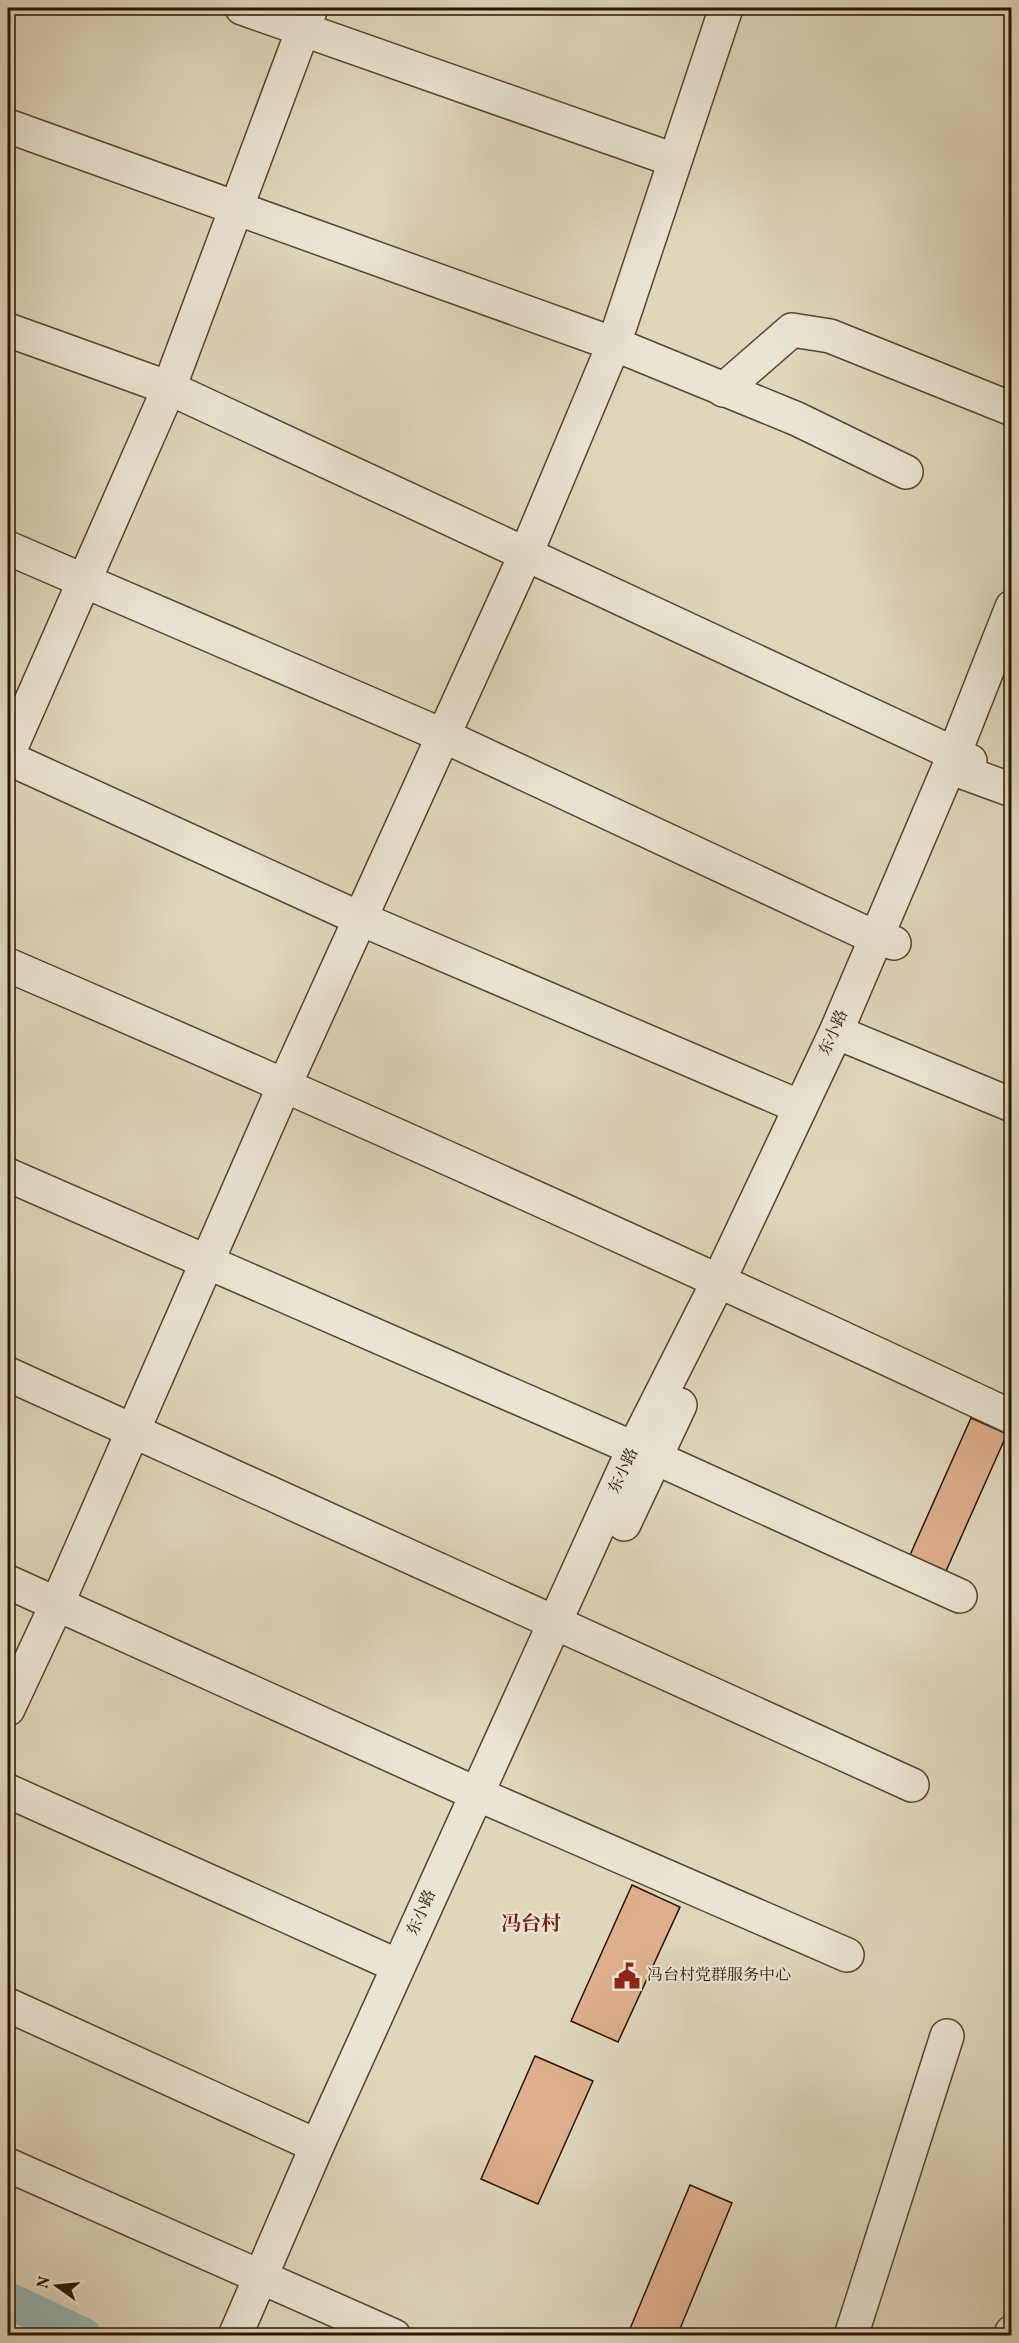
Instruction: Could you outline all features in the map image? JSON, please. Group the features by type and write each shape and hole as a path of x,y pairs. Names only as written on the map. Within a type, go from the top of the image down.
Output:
{"street":[{"path":"242,8 307,18 674,160"},
{"path":"8,1709 57,1604 285,1084 525,556 614,344 726,8"},
{"path":"307,18 169,388 8,756 361,919 800,1107"},
{"path":"8,126 614,344 797,419 906,472"},
{"path":"8,330 169,388 1011,790"},
{"path":"723,390 792,330 830,336 1011,409"},
{"path":"8,548 444,736 884,940"},
{"name":"东小路","path":"235,2336 266,2279 485,1797 645,1453 844,1035 960,764 1007,647 1011,607"},
{"path":"8,965 285,1084 727,1284 1011,1417"},
{"path":"844,1035 1011,1105"},
{"name":"东小路","path":"727,1284 800,1107 844,1035"},
{"path":"8,1175 645,1453 960,1596"},
{"path":"8,1374 565,1625 912,1785"},
{"path":"8,1582 485,1797 846,1955"},
{"path":"8,1791 398,1966"},
{"name":"东小路","path":"252,2336 266,2279 317,2146 398,1966 485,1797"},
{"path":"8,2005 317,2146"},
{"path":"851,2336 946,2036"},
{"path":"8,2165 394,2336"}],"building":[{"path":"971,1418 1007,1434 946,1571 910,1555"},
{"path":"632,1885 680,1907 618,2042 571,2021"},
{"path":"535,2056 593,2081 538,2204 481,2179"},
{"path":"690,2185 732,2203 677,2336 627,2336"}],"waterway":[{"path":"8,2300 84,2336"}],"place":[{"name":"冯台村党群服务中心","path":"627,1976"}],"district":[{"name":"冯台村","path":"531,1925"}]}
